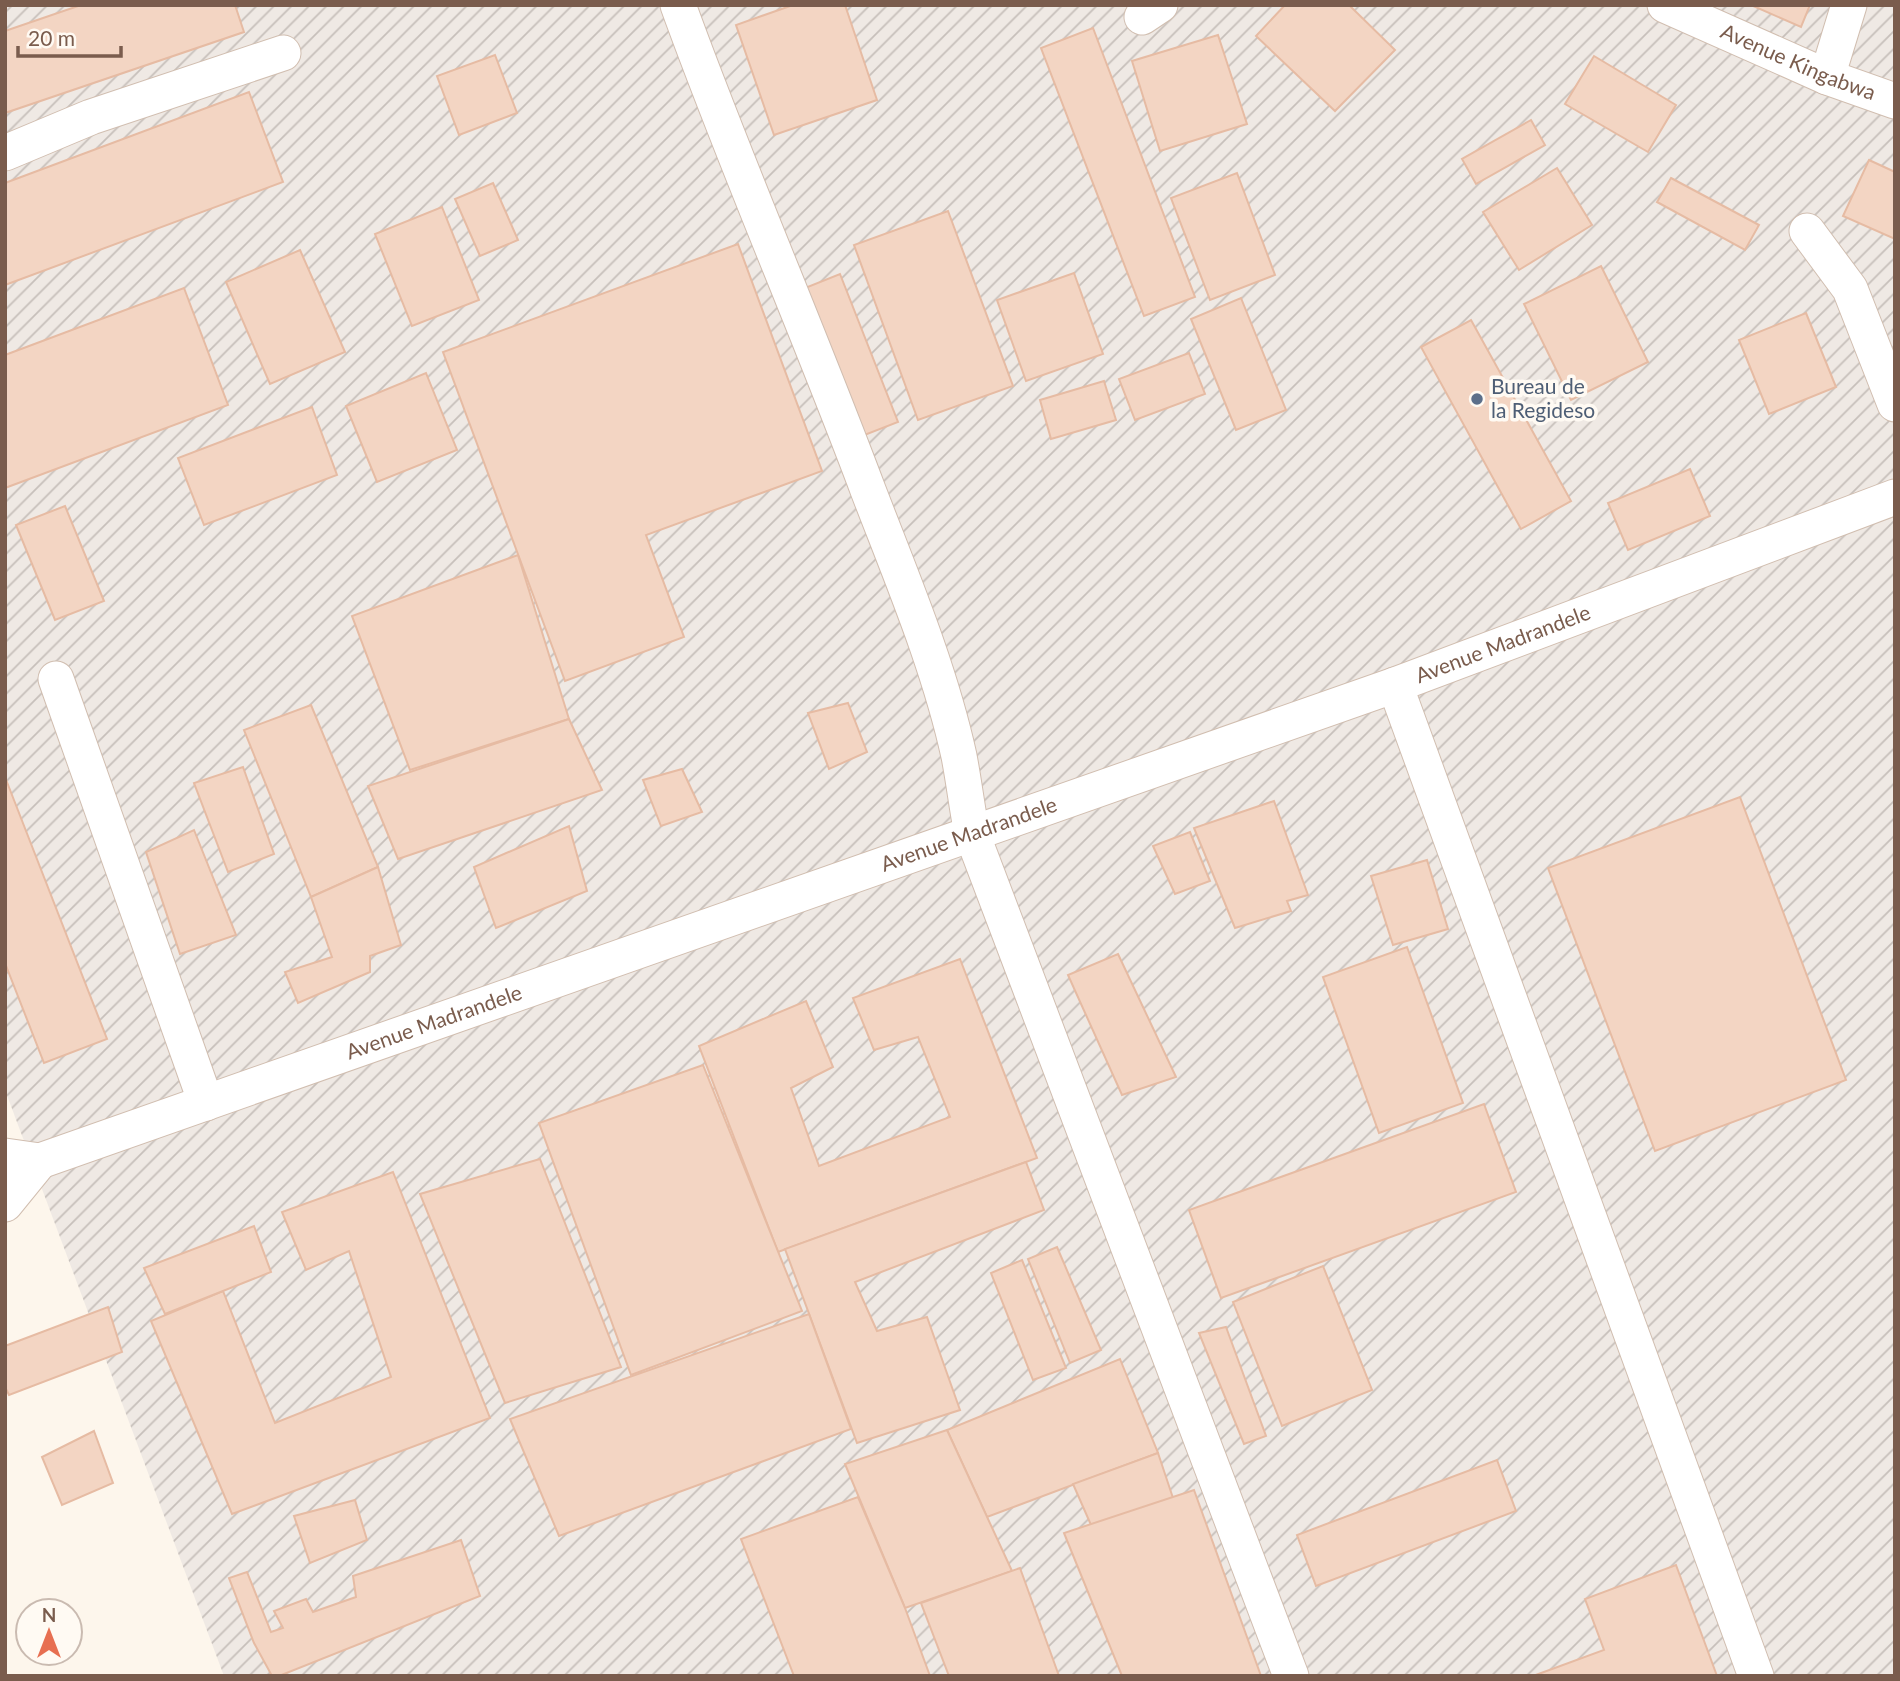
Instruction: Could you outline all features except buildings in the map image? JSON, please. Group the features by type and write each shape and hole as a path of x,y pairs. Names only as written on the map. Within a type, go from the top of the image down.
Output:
{"street":[{"path":"678,5 909,596 959,756 972,834 1291,1676"},
{"name":"Avenue Kingabwa","path":"1665,5 1827,77 1895,102"},
{"path":"1827,77 1849,5"},
{"path":"5,153 92,117 283,53"},
{"path":"1807,231 1850,289 1895,404"},
{"name":"Avenue Madrandele","path":"40,1161 1395,685 1895,497"},
{"path":"56,679 206,1103"},
{"path":"1395,685 1756,1676"},
{"path":"5,1156 40,1161"},
{"path":"5,1204 40,1161"}],"shaded area":[{"path":"5,5 1895,5 1895,1676 224,1676 5,1090"}],"place":[{"name":"Bureau de la Regideso","path":"1477,399"}]}
